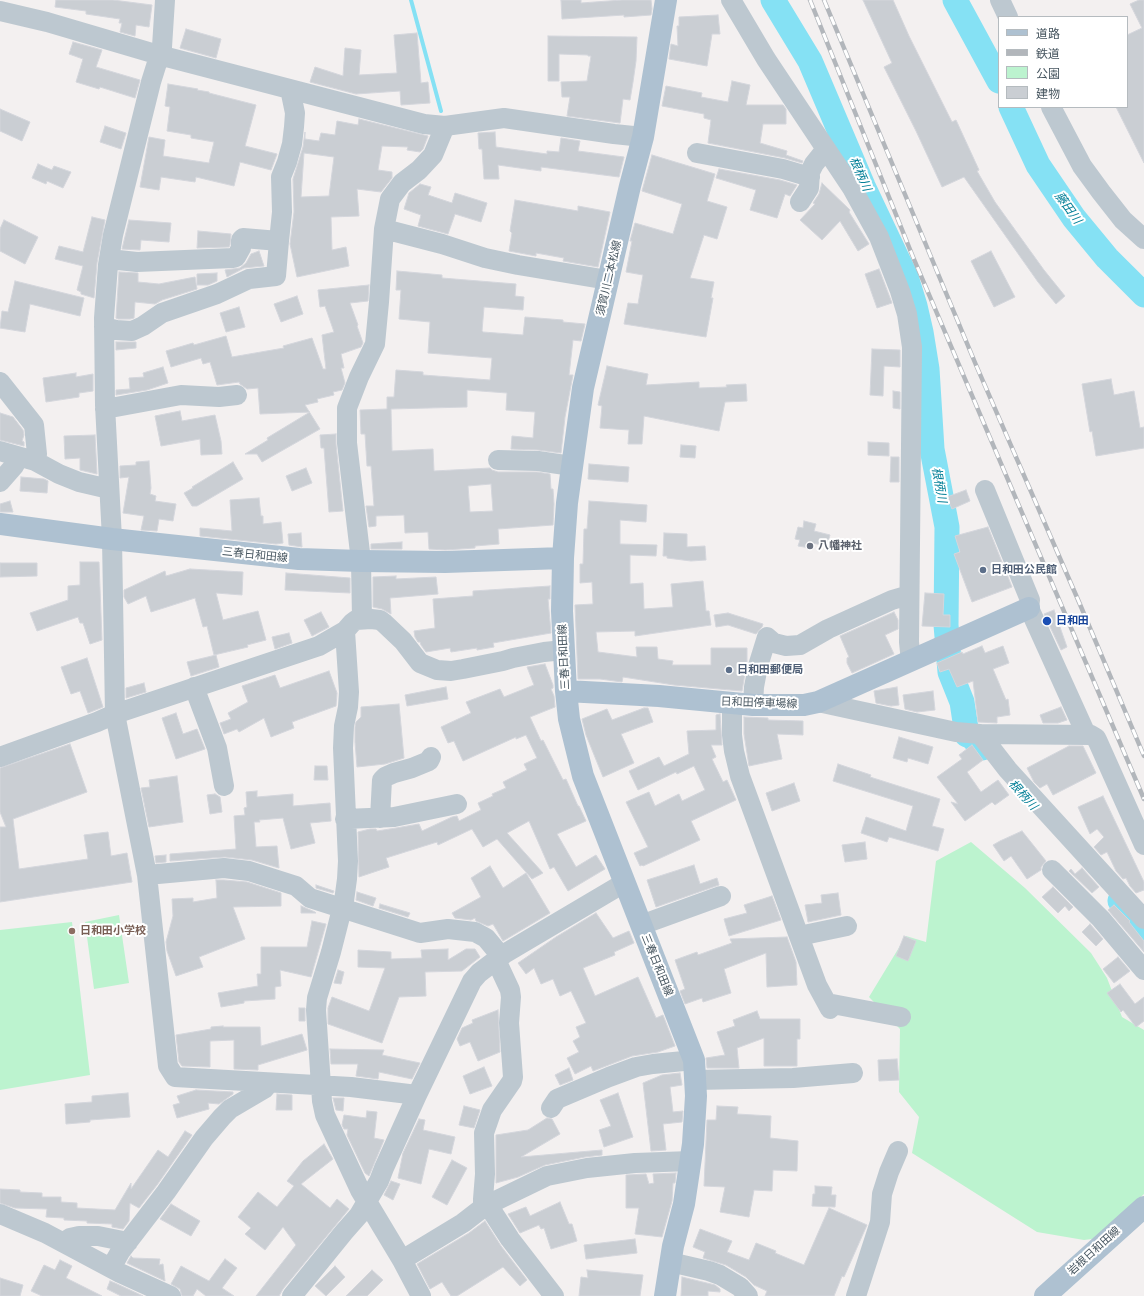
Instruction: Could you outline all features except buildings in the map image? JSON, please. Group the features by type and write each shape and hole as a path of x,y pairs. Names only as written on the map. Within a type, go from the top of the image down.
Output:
{"main road":[{"name":"須賀川二本松線","path":"563,558 567,503 583,388 643,137 666,0"},
{"name":"三春日和田線","path":"0,524 112,539 281,558 445,562 563,558 562,611 569,719 584,776 624,883 674,1007 694,1070 695,1104 691,1161 684,1204 670,1262 665,1296"},
{"name":"日和田停車場線","path":"566,691 659,696 742,704 777,706 804,705 818,702 1029,608"},
{"name":"岩根日和田線","path":"1045,1296 1144,1207"}],"street":[{"path":"165,0 162,47 151,82 120,204 109,259 104,327 105,409 112,539 115,714 147,875 168,1066 175,1077 320,1085 417,1095"},
{"path":"731,0 826,155 852,188 878,237 900,291 907,314 912,355 909,595 909,642 912,660"},
{"path":"1000,0 1008,16"},
{"path":"0,11 28,17 159,55 424,124 445,126 504,118 643,137"},
{"path":"0,24 14,23 28,17"},
{"path":"104,327 116,330 132,331 143,326 162,313 218,294 249,279 276,276 282,212 281,177 292,144 295,113 290,89"},
{"path":"1052,108 1082,166 1123,220 1144,239"},
{"path":"362,619 361,561 347,443 347,408 374,344 379,302 384,229 390,199 402,183 419,170 433,155 445,126"},
{"path":"804,142 826,155"},
{"path":"697,153 783,169 810,177"},
{"path":"800,202 808,188 814,164 826,155"},
{"path":"384,229 442,244 485,258 608,280"},
{"path":"109,259 137,262 233,258 236,257 241,248 241,240 243,238 279,241"},
{"path":"0,382 34,425 36,454 14,466 0,482"},
{"path":"105,409 181,395 219,398 237,395"},
{"path":"0,451 27,459 79,482 109,489"},
{"path":"498,460 538,460 572,466"},
{"path":"985,490 1030,600 1029,608 1086,734"},
{"path":"901,1017 829,1006 816,985 740,776 732,735 742,704 754,687 758,666 767,637 774,643 786,646 800,645 828,629 892,600 909,595"},
{"path":"0,757 98,722 115,714 319,646 345,631 356,620 380,620 403,641 420,663 437,670 463,669 544,652 564,650"},
{"path":"345,631 350,692 344,726 343,748 348,879 331,952 317,998 316,1010 320,1085 325,1115 360,1190 368,1201 402,1260 421,1296"},
{"path":"194,688 217,748 224,786"},
{"path":"818,702 956,732 980,734 1091,734 1096,738 1144,845"},
{"path":"980,734 1008,770 1144,919"},
{"path":"380,818 382,780 394,773 429,761 431,757"},
{"path":"345,818 394,817 415,814 458,804"},
{"path":"147,875 234,868 296,886 310,898 420,933 448,929 475,932 486,938 499,958 512,997 509,1023 513,1077 512,1081 492,1110 484,1133 485,1174 483,1203 554,1296"},
{"path":"1052,870 1093,905 1144,970"},
{"path":"292,1296 359,1215 368,1201 379,1181 417,1095 472,981 479,973 499,958 624,883"},
{"path":"1093,905 1113,886"},
{"path":"641,924 721,896"},
{"path":"799,936 847,926"},
{"path":"551,1108 557,1099 609,1077 653,1064 694,1070 793,1078 853,1073"},
{"path":"111,1268 128,1242 204,1138 230,1109 264,1089 268,1082"},
{"path":"856,1296 880,1222 882,1194 898,1151"},
{"path":"402,1260 486,1206 547,1176 587,1168 635,1163 691,1161"},
{"path":"0,1214 64,1242 111,1268 171,1296"},
{"path":"64,1242 70,1238 79,1236 98,1236 128,1242"},
{"path":"670,1262 720,1275 740,1287 748,1296"}],"green space":[{"path":"971,842 1025,888 1091,953 1107,978 1122,1017 1144,1030 1144,1194 1099,1238 1084,1240 1037,1232 912,1153 919,1117 899,1092 900,1029 869,997 906,936 926,942 936,861"},
{"path":"119,915 129,983 94,989 85,922"},
{"path":"72,922 90,1075 0,1090 0,930"}],"waterway":[{"path":"411,0 441,111"},
{"name":"根柄川","path":"773,0 810,61 863,186 906,277 915,306 927,369 932,449 947,527 946,625 950,672 962,702 967,735 972,737 982,748"},
{"name":"藤田川","path":"955,0 998,79"},
{"name":"藤田川","path":"1011,108 1038,165 1074,218 1107,258 1144,295"},
{"name":"根柄川","path":"1120,901 1144,932"}],"railway":[{"path":"810,0 913,257 1144,799"},
{"path":"824,0 976,365 1144,756"}],"place":[{"name":"八幡神社","path":"810,546"},
{"name":"日和田公民館","path":"983,570"},
{"name":"日和田","path":"1047,621"},
{"name":"日和田郵便局","path":"729,670"},
{"name":"日和田小学校","path":"72,931"}]}
